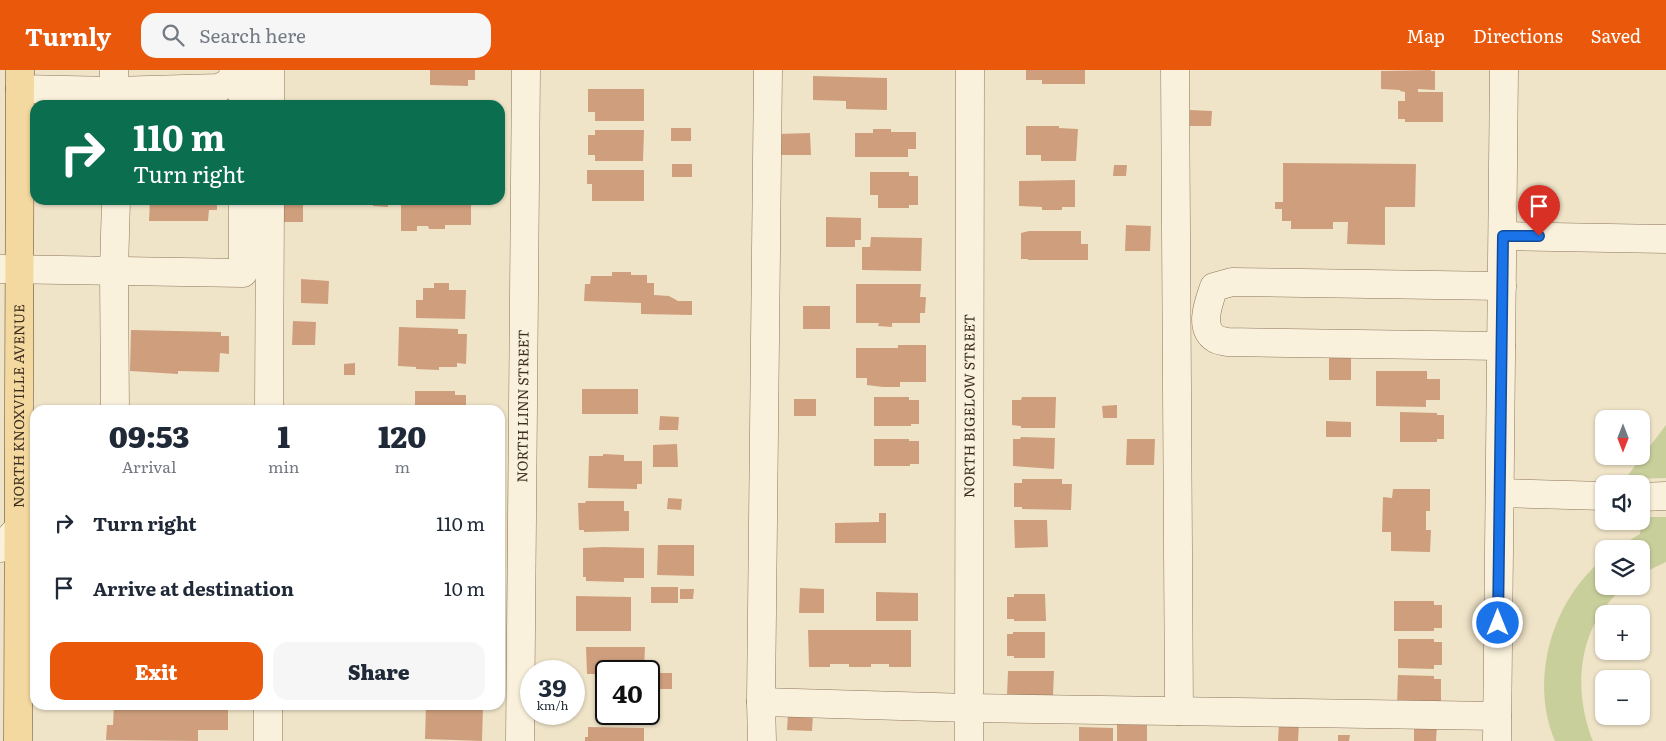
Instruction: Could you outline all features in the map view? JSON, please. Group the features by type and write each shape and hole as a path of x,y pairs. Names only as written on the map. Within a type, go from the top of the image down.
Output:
{"main road":[{"name":"NORTH KNOXVILLE AVENUE","path":"18,741 9,538 27,481 10,269 20,80"}],"street":[{"path":"270,70 270,100"},
{"name":"NORTH LINN STREET","path":"520,741 526,70"},
{"path":"762,741 768,70"},
{"name":"NORTH BIGELOW STREET","path":"969,741 970,70"},
{"path":"1175,70 1179,711"},
{"path":"761,702 969,708 1179,711 1497,728 1504,70"},
{"path":"20,80 117,89 219,88 230,82 239,71"},
{"path":"230,100 239,71"},
{"path":"239,71 246,86 243,100"},
{"path":"115,405 114,271 116,205"},
{"path":"10,269 243,273 243,205"},
{"path":"269,405 270,205"},
{"path":"1503,236 1666,238"},
{"path":"1501,346 1227,342 1215,338 1206,326 1207,306 1214,287 1232,282 1502,286"},
{"path":"1500,493 1595,496"},
{"path":"1650,497 1666,496"},
{"path":"268,710 268,741"}],"green space":[{"path":"1666,425 1666,478 1650,478 1650,475 1628,475 1636,465 1650,465 1650,446"},
{"path":"1650,517 1666,517 1666,562 1650,570 1650,540 1630,540 1640,534 1640,530 1650,530"},
{"path":"1595,567 1595,595 1616,595 1607,605 1595,605 1595,624 1584,658 1583,699 1586,720 1593,741 1555,741 1548,717 1544,692 1545,667 1550,642 1559,618 1571,596"}],"building":[{"path":"430,70 475,70 475,80 468,80 468,86 430,85"},
{"path":"1026,70 1085,70 1085,84 1042,84 1042,80 1026,80"},
{"path":"1381,71 1435,71 1435,90 1418,89 1418,92 1443,92 1443,122 1405,122 1405,119 1398,119 1398,101 1405,101 1405,92 1381,89"},
{"path":"813,76 887,78 887,110 846,109 846,101 813,100"},
{"path":"588,89 644,89 644,121 595,121 595,112 588,112"},
{"path":"1190,110 1212,111 1211,126 1189,126"},
{"path":"1026,126 1059,126 1059,128 1078,129 1076,161 1041,161 1041,155 1026,155"},
{"path":"671,128 691,128 691,141 671,141"},
{"path":"873,129 891,129 891,132 916,132 916,149 908,149 908,157 855,157 855,133 873,133"},
{"path":"595,130 644,130 643,161 595,161 595,155 588,155 588,135 595,135"},
{"path":"810,133 811,155 777,155 777,134"},
{"path":"1283,163 1416,164 1415,207 1385,207 1385,245 1347,244 1348,222 1333,222 1333,229 1291,229 1291,221 1282,221 1282,209 1275,209 1275,202 1283,202"},
{"path":"672,164 692,164 692,177 672,177"},
{"path":"1114,165 1127,165 1126,176 1113,176"},
{"path":"587,170 644,170 644,201 592,201 592,184 587,184"},
{"path":"870,172 909,172 909,176 918,176 918,205 909,205 909,208 878,208 878,195 870,195"},
{"path":"1075,180 1075,207 1062,207 1062,210 1042,210 1042,207 1019,206 1019,181"},
{"path":"150,205 217,205 217,210 209,210 208,221 149,221"},
{"path":"283,205 303,205 303,222 283,222"},
{"path":"388,205 388,207 373,206"},
{"path":"401,205 471,205 471,225 445,225 445,229 429,229 428,226 417,226 417,231 401,231"},
{"path":"826,217 861,218 861,240 855,240 855,247 826,247"},
{"path":"1126,225 1151,226 1150,251 1125,251"},
{"path":"1029,231 1081,231 1081,244 1088,244 1088,260 1021,259 1021,233"},
{"path":"871,237 922,238 921,271 862,270 862,247 870,247"},
{"path":"612,272 631,272 631,275 647,275 647,283 654,283 654,295 669,296 678,301 692,301 692,315 641,314 641,303 584,301 585,284 590,284 591,276 612,276"},
{"path":"301,279 329,281 328,304 301,303"},
{"path":"434,283 449,283 449,290 466,290 465,319 416,318 416,300 423,300 423,288 434,288"},
{"path":"856,284 921,284 920,297 926,297 925,313 920,313 920,323 892,323 892,327 878,326 879,323 856,323"},
{"path":"803,306 830,306 830,329 803,329"},
{"path":"293,321 316,322 315,345 292,345"},
{"path":"399,327 458,329 458,334 467,334 466,364 457,363 457,367 439,367 439,370 398,366"},
{"path":"131,330 221,332 221,336 229,336 229,354 220,353 219,372 178,371 178,374 130,371"},
{"path":"898,345 926,345 926,382 900,382 900,387 883,387 867,385 867,378 856,378 856,348 898,348"},
{"path":"1329,355 1351,356 1351,380 1329,380"},
{"path":"355,363 355,375 344,375 344,364"},
{"path":"1376,371 1427,371 1427,379 1440,379 1440,400 1426,400 1426,407 1376,406"},
{"path":"582,389 638,389 638,414 582,414"},
{"path":"415,391 455,391 455,395 466,395 466,405 415,405"},
{"path":"874,397 909,397 909,400 919,400 919,424 911,424 911,426 874,426"},
{"path":"1022,397 1056,397 1055,428 1021,428 1021,426 1012,425 1012,400 1021,400"},
{"path":"794,399 816,399 816,416 794,416"},
{"path":"1117,405 1117,418 1103,418 1102,406"},
{"path":"1400,412 1437,413 1437,415 1444,415 1444,439 1437,439 1437,442 1400,442"},
{"path":"660,416 679,417 678,430 659,430"},
{"path":"1326,421 1351,422 1351,437 1326,437"},
{"path":"1021,437 1055,438 1054,469 1013,466 1013,439 1020,439"},
{"path":"874,439 909,439 909,441 919,441 919,464 910,464 910,466 874,466"},
{"path":"1127,439 1155,439 1154,465 1126,465"},
{"path":"677,444 678,467 653,467 653,445"},
{"path":"603,454 624,455 624,461 642,461 642,484 637,484 637,489 588,488 589,456 603,456"},
{"path":"1022,479 1062,479 1062,484 1072,484 1071,510 1022,509 1022,507 1014,507 1014,483 1022,483"},
{"path":"1393,489 1430,489 1430,511 1426,511 1426,530 1431,530 1430,552 1391,551 1391,532 1382,532 1383,497 1392,498"},
{"path":"668,498 682,499 681,510 667,509"},
{"path":"586,501 624,501 624,511 629,511 629,531 584,532 584,530 579,530 578,503 585,503"},
{"path":"879,513 886,513 886,543 835,543 835,523 879,522"},
{"path":"1014,520 1047,520 1048,547 1015,548"},
{"path":"658,545 694,545 694,576 657,575"},
{"path":"583,548 644,548 644,578 624,578 624,582 586,581 586,577 583,577"},
{"path":"651,587 678,587 678,603 651,603"},
{"path":"800,588 824,589 824,613 799,613"},
{"path":"680,589 694,589 693,599 680,599"},
{"path":"876,592 918,593 918,621 876,621"},
{"path":"1014,594 1045,594 1046,621 1014,621 1014,619 1007,619 1007,597 1014,597"},
{"path":"576,596 631,597 631,631 576,631"},
{"path":"1394,601 1434,601 1434,605 1442,605 1442,628 1434,628 1434,631 1394,631"},
{"path":"808,630 911,630 911,667 889,667 889,664 871,664 871,667 849,667 849,664 830,664 830,667 809,667"},
{"path":"1013,632 1045,632 1045,658 1014,658 1014,656 1007,656 1007,634 1013,634"},
{"path":"1398,639 1434,639 1434,642 1442,642 1442,665 1434,665 1434,669 1398,668"},
{"path":"586,647 645,647 644,660 595,660 595,674 587,674"},
{"path":"1008,671 1054,671 1053,696 1007,695"},
{"path":"660,673 672,673 672,689 660,689"},
{"path":"1398,675 1434,676 1434,679 1441,679 1441,703 1397,705"},
{"path":"114,710 228,710 228,730 198,730 198,741 106,740 107,725 113,725"},
{"path":"426,710 483,710 482,741 425,739"},
{"path":"788,714 813,715 812,731 787,730"},
{"path":"1117,721 1147,721 1147,741 1117,741"},
{"path":"1279,722 1299,723 1298,741 1278,741"},
{"path":"1414,724 1437,726 1436,741 1414,741"},
{"path":"588,727 644,728 644,741 585,741 585,737 588,737"},
{"path":"1079,727 1113,728 1113,741 1079,741"},
{"path":"1338,735 1350,735 1349,741 1338,741"}],"route":[{"path":"1498,623 1503,236 1539,236"}]}
